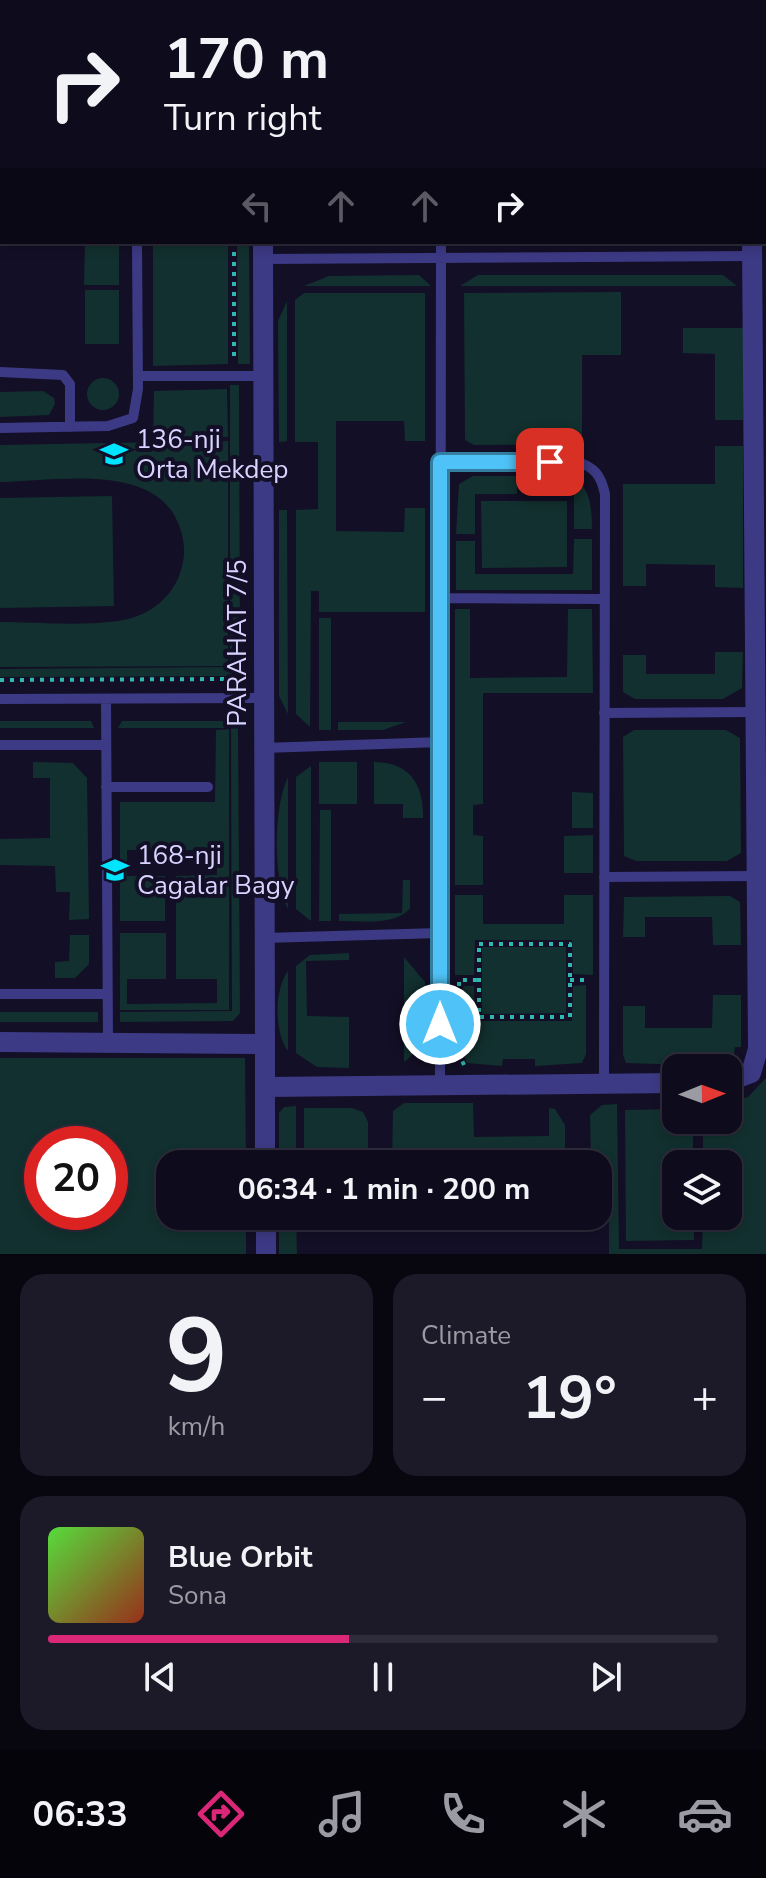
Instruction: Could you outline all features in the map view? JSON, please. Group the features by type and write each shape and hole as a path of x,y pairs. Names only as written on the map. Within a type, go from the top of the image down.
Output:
{"street":[{"path":"742,1077 751,1073 757,1062 752,249"},
{"name":"PARAHAT 7/5","path":"264,250 265,1150"},
{"path":"0,1042 265,1044"},
{"path":"265,1087 662,1083"},
{"path":"266,1230 266,1254"}],"lane":[{"path":"0,428 108,426 133,418 138,376 137,244"},
{"path":"440,1086 441,244"},
{"path":"264,250 441,258 752,249"},
{"path":"0,372 63,375 70,384 70,427"},
{"path":"138,376 263,376"},
{"path":"440,462 577,462 596,471 605,494 604,1084"},
{"path":"441,598 604,599"},
{"path":"0,699 263,698"},
{"path":"106,699 108,1043"},
{"path":"604,713 755,712"},
{"path":"263,748 441,742"},
{"path":"0,745 106,745"},
{"path":"106,787 208,787"},
{"path":"604,877 756,876"},
{"path":"264,938 440,933"},
{"path":"0,994 107,994"}],"path":[{"path":"234,244 234,365"},
{"path":"0,680 230,679 240,674 243,664"},
{"path":"479,944 570,944 570,980 570,1017 479,1017 479,944"},
{"path":"469,1068 459,1054 459,980 479,980"},
{"path":"570,980 589,980 589,995"}],"green space":[{"path":"85,244 119,244 119,285 84,285"},
{"path":"153,244 228,244 228,364 153,366"},
{"path":"237,244 249,244 250,364 238,364"},
{"path":"496,244 604,244 504,246"},
{"path":"419,275 431,286 304,286 329,276"},
{"path":"478,275 723,275 737,286 460,286"},
{"path":"85,290 119,290 119,344 85,344"},
{"path":"621,292 621,355 582,355 582,444 474,445 465,440 464,293"},
{"path":"304,293 425,293 425,441 405,441 404,421 336,421 336,531 404,532 405,508 425,508 425,612 319,612 319,591 311,591 310,727 296,714 296,510 318,509 318,442 295,442 295,300"},
{"path":"287,301 287,441 279,442 278,321"},
{"path":"683,328 743,328 743,420 715,420 715,354 683,353"},
{"path":"103,378 114,383 119,394 114,405 103,410 92,405 87,394 92,383"},
{"path":"230,385 239,385 240,665 237,673 229,676 0,677 0,669 230,667"},
{"path":"227,389 228,437 153,438 154,391"},
{"path":"43,391 54,398 55,404 49,415 0,417 0,392"},
{"path":"228,441 228,666 0,667 0,622 87,623 135,617 159,604 171,591 179,575 184,550 178,523 166,504 148,491 100,479 0,482 0,445 106,443 107,464 113,463 113,443"},
{"path":"715,446 743,446 743,588 715,587 715,565 646,564 646,586 623,586 623,484 715,484"},
{"path":"473,476 517,476 517,494 475,494 475,534 456,534 459,484"},
{"path":"527,476 569,478 578,482 589,498 592,529 574,529 574,494 527,494"},
{"path":"112,496 114,606 0,608 0,498"},
{"path":"481,501 567,501 567,567 482,568"},
{"path":"279,510 287,510 288,714 279,696"},
{"path":"574,539 592,539 592,590 456,590 456,541 475,541 475,574 573,574"},
{"path":"455,609 470,609 470,678 567,677 568,609 592,609 593,693 483,693 483,804 473,805 473,835 483,836 483,885 455,885"},
{"path":"319,618 331,618 331,730 319,730"},
{"path":"715,652 743,652 742,688 723,699 635,699 623,692 623,655 646,655 646,674 715,674"},
{"path":"0,721 91,721 94,728 0,728"},
{"path":"122,721 230,721 238,726 240,1013 233,1021 120,1022 120,1012 232,1011 231,728 118,728"},
{"path":"338,722 406,722 383,730 338,730"},
{"path":"229,729 229,1010 120,1010 120,933 166,933 166,979 127,979 127,1004 217,1003 217,979 176,979 176,876 217,875 217,850 127,850 127,876 165,876 165,921 120,921 120,802 215,802 216,730"},
{"path":"634,730 726,730 740,738 741,853 727,861 636,861 624,856 623,737"},
{"path":"33,762 73,763 87,778 89,919 69,920 70,892 56,892 55,866 0,865 0,839 50,838 50,778 33,778"},
{"path":"319,762 357,762 357,804 319,804"},
{"path":"374,762 397,766 412,777 421,795 423,818 403,818 403,804 374,804"},
{"path":"311,766 311,921 296,909 296,777"},
{"path":"288,777 288,909 277,862 277,824"},
{"path":"572,792 593,793 593,828 572,828"},
{"path":"320,810 331,810 331,921 319,921"},
{"path":"593,835 593,873 564,873 564,836"},
{"path":"403,880 410,880 410,909 403,914 377,921 339,921 339,914 402,913"},
{"path":"455,895 483,895 483,924 564,924 564,895 593,895 593,975 573,974 572,940 475,940 474,975 455,975"},
{"path":"730,896 740,902 741,945 713,945 712,917 645,917 645,937 623,937 624,897"},
{"path":"70,935 89,935 89,964 75,978 55,978 55,962 69,961"},
{"path":"482,947 566,947 566,1013 482,1014"},
{"path":"349,953 349,960 306,961 307,1016 349,1017 349,1068 317,1067 296,1053 296,966 310,955"},
{"path":"404,957 425,982 426,1005 423,1036 413,1054 404,1062"},
{"path":"288,971 288,1051 280,1033 278,1000"},
{"path":"586,985 586,1054 582,1063 535,1066 535,1059 503,1059 502,1066 467,1063 463,1054 463,986 474,986 475,1021 572,1021 573,986"},
{"path":"713,995 741,995 741,1047 735,1047 733,1054 662,1054 662,1064 626,1063 623,1055 623,1006 645,1006 645,1028 712,1028"},
{"path":"0,1012 98,1012 98,1022 0,1022"},
{"path":"0,1058 245,1058 246,1150 156,1150 156,1230 246,1230 246,1254 0,1254"},
{"path":"766,1078 766,1254 609,1254 612,1150 591,1150 590,1115 602,1105 617,1104 619,1249 702,1249 703,1230 742,1230 742,1150 703,1150 703,1134 742,1134 742,1098 748,1097"},
{"path":"404,1103 473,1103 474,1137 549,1136 549,1108 555,1109 565,1125 565,1150 392,1150 393,1111"},
{"path":"296,1106 296,1150 279,1150 279,1113 284,1107"},
{"path":"304,1108 352,1108 363,1112 368,1122 368,1150 304,1150"},
{"path":"662,1109 662,1134 693,1134 693,1150 662,1150 662,1230 694,1230 694,1240 626,1241 625,1110"},
{"path":"279,1230 296,1230 297,1254 279,1254"}],"place":[{"name":"136-nji Orta Mekdep","path":"114,454"},
{"name":"168-nji Cagalar Bagy","path":"115,870"}],"route":[{"path":"440,1024 440,462 550,462"}]}
